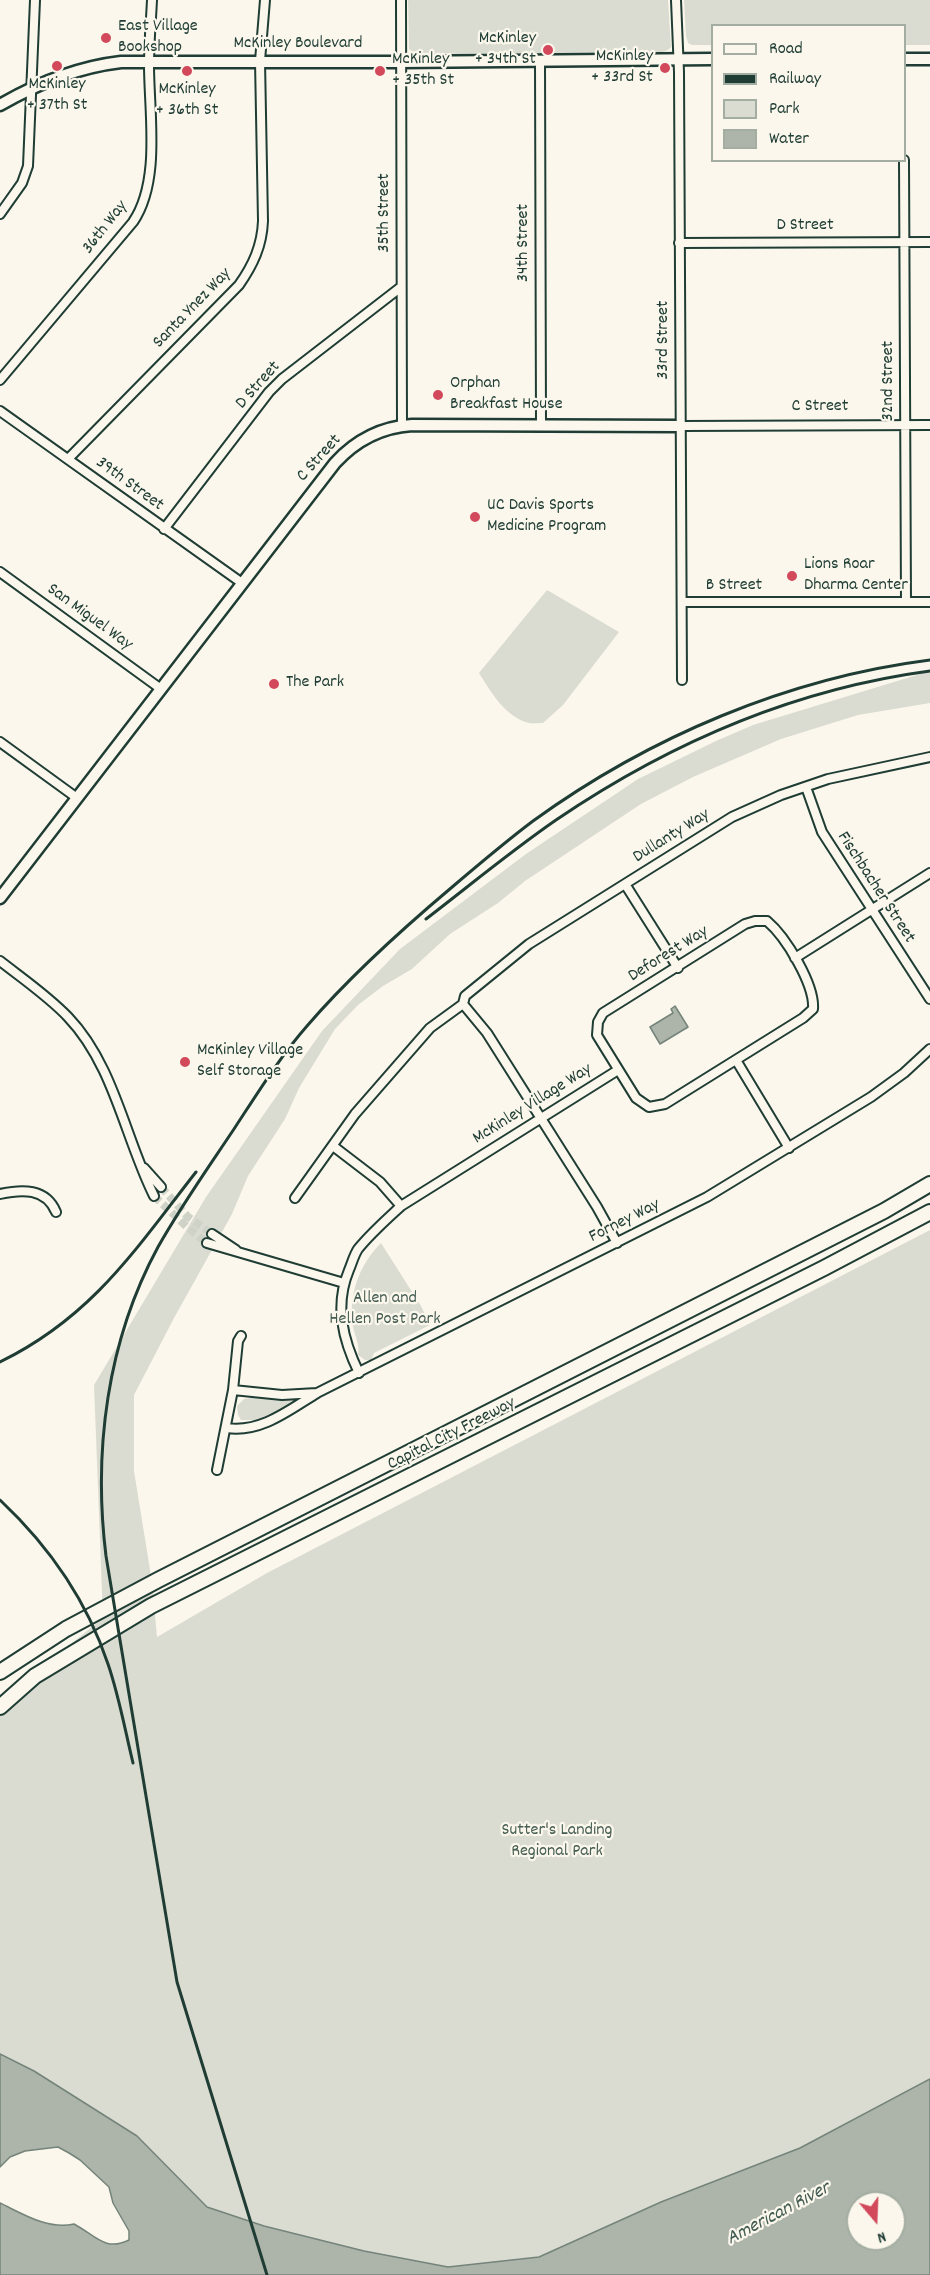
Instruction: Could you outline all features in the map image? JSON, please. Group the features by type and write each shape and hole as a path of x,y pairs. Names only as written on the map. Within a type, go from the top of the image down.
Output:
{"highway":[{"name":"Capital City Freeway","path":"0,1672 66,1629 158,1580 873,1216 930,1184"},
{"name":"Capital City Freeway","path":"0,1707 34,1676 151,1606 802,1279 930,1212"}],"street":[{"path":"0,214 22,183 28,166 35,0"},
{"name":"36th Way","path":"0,380 133,222 144,202 150,171 149,62 153,0"},
{"name":"Santa Ynez Way","path":"68,459 239,285 254,261 263,221 260,61 265,0"},
{"name":"35th Street","path":"401,0 402,426"},
{"name":"33rd Street","path":"676,0 679,60 682,680"},
{"name":"McKinley Boulevard","path":"0,105 30,89 79,70 121,62 711,59"},
{"path":"906,59 930,59"},
{"name":"34th Street","path":"540,61 541,425"},
{"name":"32nd Street","path":"904,162 906,602"},
{"name":"D Street","path":"680,243 930,242"},
{"name":"D Street","path":"164,529 276,385 401,286"},
{"name":"39th Street","path":"0,411 242,583"},
{"name":"C Street","path":"2,892 343,454 370,436 402,426 930,424"},
{"name":"San Miguel Way","path":"0,572 161,689"},
{"name":"B Street","path":"682,602 930,602"},
{"path":"0,742 77,798"},
{"name":"Dullanty Way","path":"295,1198 355,1114 430,1028 463,1004 465,996 529,944 732,817 781,795 855,772 930,757"},
{"name":"Fischbacher Street","path":"806,787 822,832 930,999"},
{"path":"795,958 930,873"},
{"path":"625,884 678,968"},
{"name":"Deforest Way","path":"618,1070 597,1035 598,1022 603,1013 745,924 755,921 767,921 775,927 795,958"},
{"name":"McKinley Village Way","path":"359,1373 343,1334 340,1315 344,1283 357,1251 379,1226 401,1206 618,1070 636,1098 649,1107 665,1104 803,1018 813,1010 813,1000 795,958"},
{"path":"0,961 43,994 69,1018 90,1046 110,1085 154,1196"},
{"path":"463,1004 487,1033 597,1207 617,1243"},
{"name":"Forney Way","path":"226,1428 238,1430 252,1428 274,1419 317,1393 707,1197 871,1097 904,1073 930,1049"},
{"path":"736,1060 789,1148"},
{"path":"333,1146 380,1182 401,1206"},
{"path":"142,1167 161,1187"},
{"path":"0,1194 16,1191 38,1193 50,1201 56,1212"},
{"path":"212,1234 245,1256"},
{"path":"207,1243 245,1256 344,1283"},
{"path":"217,1470 233,1390 238,1341 241,1336"},
{"name":"Forney Way","path":"233,1390 282,1395 317,1393"}],"green space":[{"path":"408,0 668,0 671,47 662,52 415,54 409,49"},
{"path":"684,0 930,0 930,45 906,45 906,24 711,24 711,45 692,45 688,43"},
{"path":"547,590 619,632 563,705 543,723 531,723 520,720 506,710 479,673"},
{"name":"Sutter's Landing Regional Park","path":"930,671 930,703 858,715 781,739 693,777 641,804 450,934 412,969 383,986 358,1005 335,1029 299,1088 285,1119 248,1176 232,1214 134,1395 134,1471 152,1582 157,1637 267,1573 930,1230 930,2079 800,2148 661,2202 539,2257 448,2267 364,2251 264,2226 207,2207 137,2136 34,2071 0,2054 0,1701 103,1618 94,1385 206,1197 322,1031 400,949 526,854 638,779 753,725"},
{"name":"Allen and Hellen Post Park","path":"381,1243 421,1306 430,1325 374,1353 371,1360 365,1360 358,1355 352,1303 361,1271"},
{"path":"255,1397 301,1399 258,1420 241,1420 237,1406 244,1399"}],"water":[{"path":"675,1006 688,1027 660,1044 650,1027 673,1013 671,1009"},
{"name":"American River","path":"0,2054 34,2071 137,2136 207,2207 264,2226 364,2251 448,2267 539,2257 661,2202 800,2148 930,2079 930,2275 0,2275 0,2203 45,2223 74,2224 100,2241 113,2244 129,2240 129,2231 113,2203 109,2187 80,2160 58,2147 25,2151 10,2157 0,2167"}],"tunnel":[{"path":"161,1187 188,1217 212,1234"},
{"path":"154,1196 207,1243"}],"railway":[{"path":"267,2275 177,1982 106,1556 101,1477 108,1397 116,1358 141,1283 158,1247 185,1202 297,1038 323,1007 376,954 512,837 578,791 624,763 722,716 824,681 930,660"},
{"path":"426,919 556,820 643,767 688,744 782,706 830,691 880,679 930,671"},
{"path":"0,1362 32,1344 86,1303 131,1255 196,1172"},
{"path":"0,1500 50,1555 89,1618 112,1676 133,1763"}],"place":[{"name":"East Village Bookshop","path":"106,38"},
{"name":"McKinley + 34th St","path":"548,50"},
{"name":"McKinley + 37th St","path":"57,66"},
{"name":"McKinley + 33rd St","path":"665,68"},
{"name":"McKinley + 36th St","path":"187,71"},
{"name":"McKinley + 35th St","path":"380,71"},
{"name":"Orphan Breakfast House","path":"438,395"},
{"name":"UC Davis Sports Medicine Program","path":"475,517"},
{"name":"Lions Roar Dharma Center","path":"792,576"},
{"name":"The Park","path":"274,684"},
{"name":"McKinley Village Self Storage","path":"185,1062"}]}
